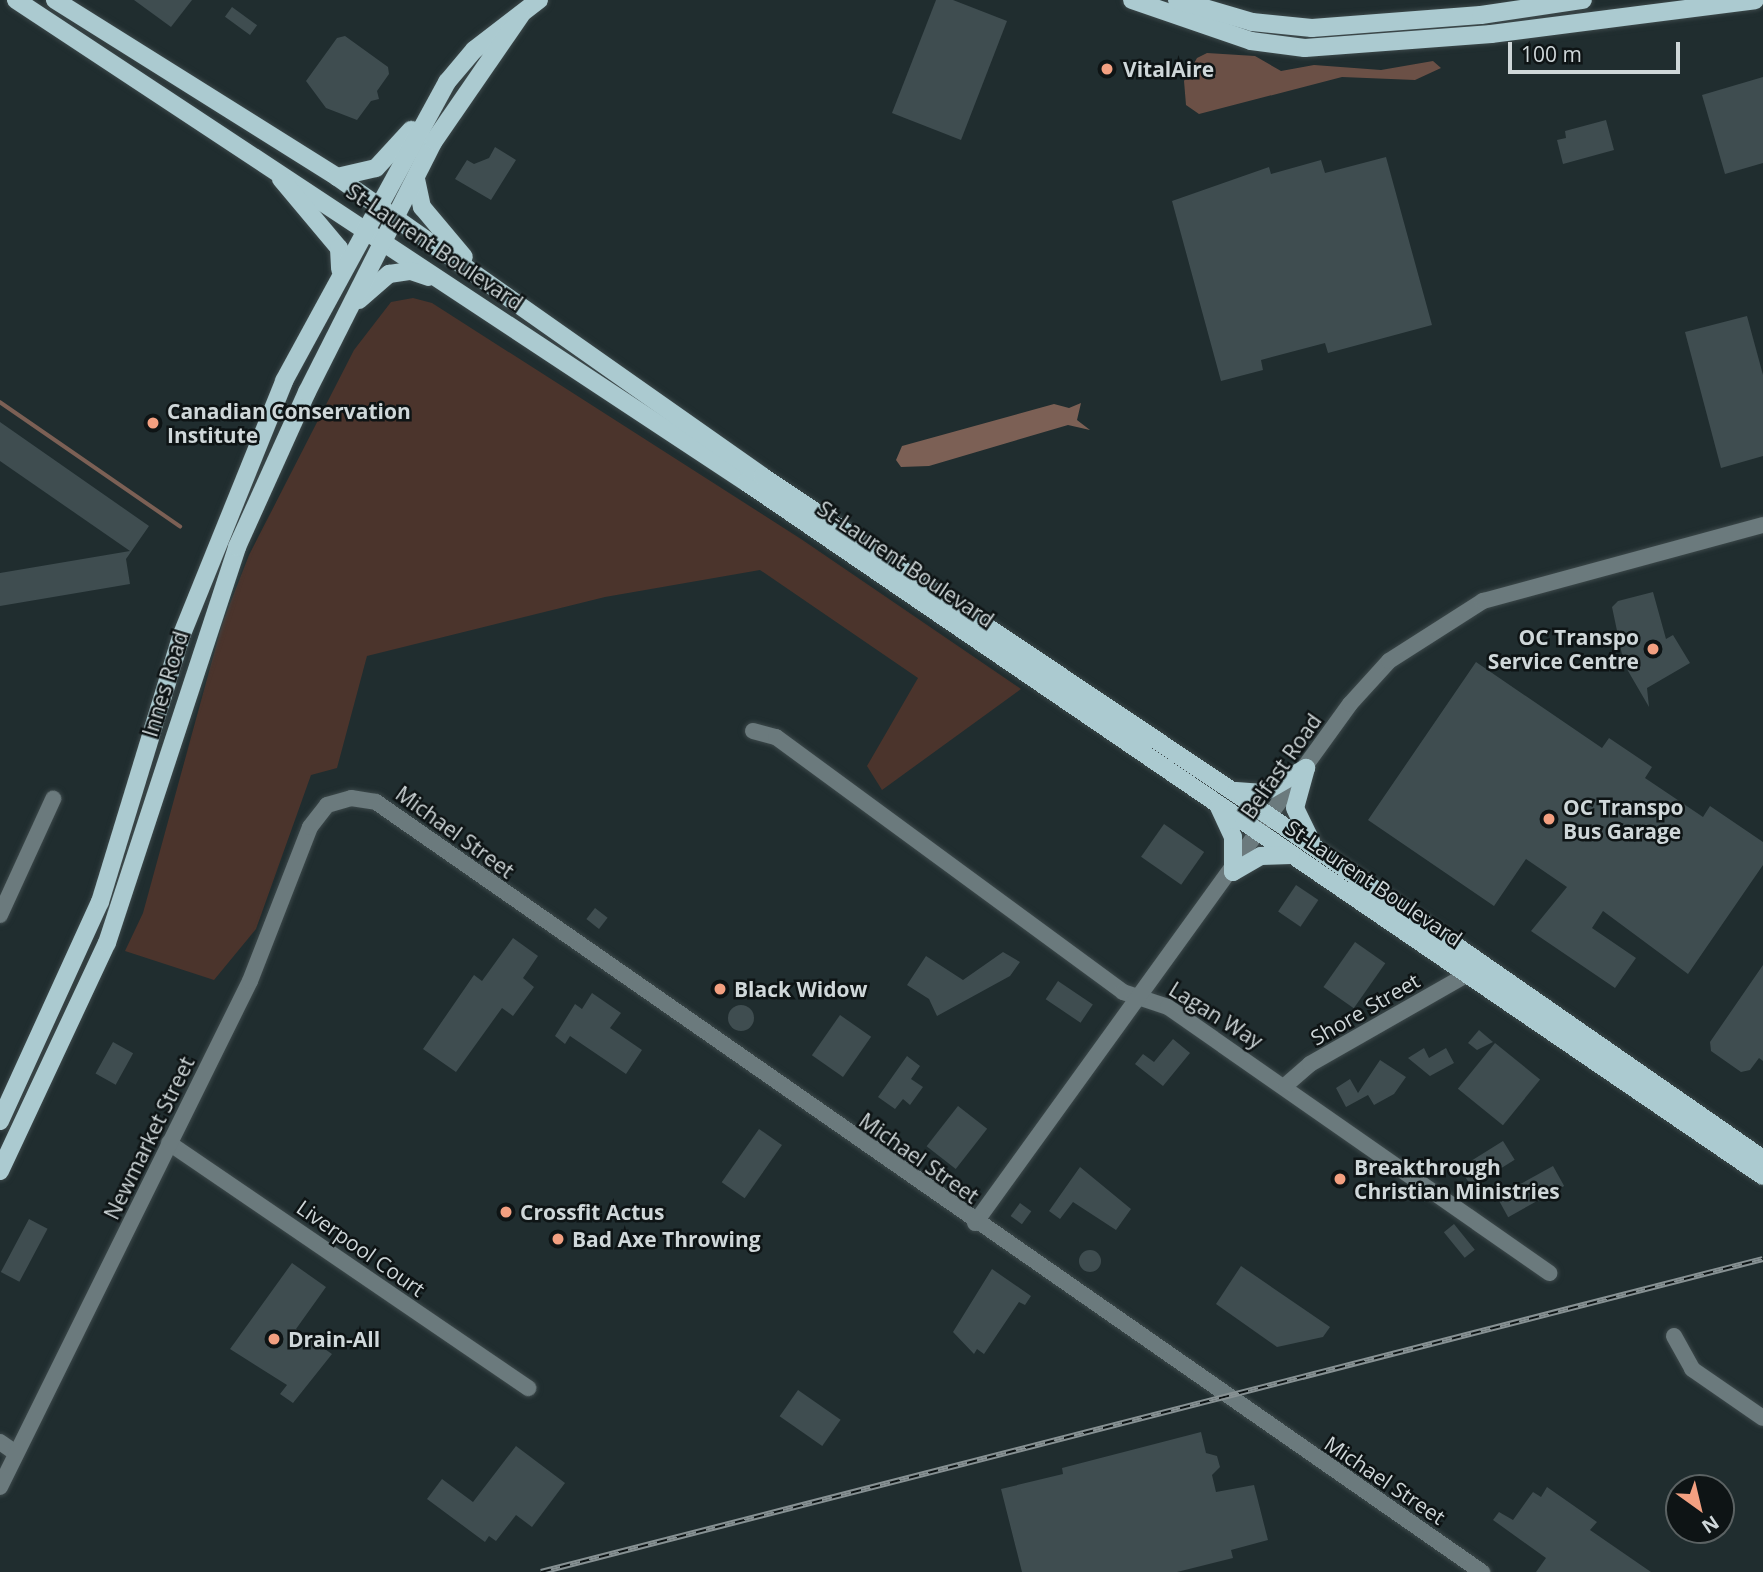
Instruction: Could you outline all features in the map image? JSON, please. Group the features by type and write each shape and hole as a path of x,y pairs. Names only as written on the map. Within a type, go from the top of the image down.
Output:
{"main road":[{"name":"St-Laurent Boulevard","path":"16,0 754,479 1217,804 1763,1176"},
{"name":"St-Laurent Boulevard","path":"55,0 337,177 503,294 754,479"},
{"path":"337,177 376,167 432,106 474,50 539,0"},
{"path":"1132,0 1251,41 1305,48 1552,27 1755,0"},
{"path":"1177,0 1252,22 1312,28 1481,15 1550,2 1583,0"},
{"path":"1481,15 1510,0"},
{"name":"Innes Road","path":"0,1171 114,923 229,568 346,312 456,103 521,15"},
{"name":"Innes Road","path":"0,1121 100,902 182,634 230,508 284,381 340,272 432,106"},
{"path":"261,159 335,242 340,272"},
{"path":"416,179 422,206 436,226 503,294"},
{"path":"346,312 394,272 411,271 453,285"},
{"name":"St-Laurent Boulevard","path":"846,542 1230,789 1763,1159"},
{"path":"1230,789 1263,793 1306,768"},
{"path":"1306,768 1295,813 1320,852"},
{"path":"1217,804 1233,837 1233,872 1266,855 1294,855"}],"street":[{"path":"1550,2 1552,27"},
{"name":"Belfast Road","path":"975,1223 1233,872 1350,705 1389,661 1483,601 1763,525"},
{"name":"Lagan Way","path":"753,731 776,737 1123,992 1143,996 1168,1007 1286,1085 1346,1133 1549,1273"},
{"name":"Michael Street","path":"327,804 351,798 376,802 975,1223 1482,1572"},
{"path":"0,915 53,799"},
{"name":"Newmarket Street","path":"0,1487 250,981 310,827 327,804"},
{"name":"Shore Street","path":"1286,1085 1310,1063 1468,974"},
{"name":"Liverpool Court","path":"169,1143 528,1388"},
{"path":"1674,1336 1692,1369 1763,1418"},
{"path":"0,1442 16,1453"}],"shaded area":[{"path":"1207,53 1255,56 1281,71 1314,65 1381,70 1433,61 1441,68 1415,80 1342,77 1199,114 1186,105 1184,81 1197,58"},
{"path":"413,298 432,303 801,539 1021,689 882,790 867,766 918,678 760,570 605,597 367,656 337,768 311,775 256,929 214,980 125,951 143,913 222,624 249,555 354,350 391,302"},
{"path":"1081,403 1077,420 1090,430 1068,425 929,466 901,467 896,460 902,446 1054,404 1069,408"}],"building":[{"path":"134,0 192,0 171,27"},
{"path":"936,0 953,0 1007,21 961,140 892,113"},
{"path":"232,7 257,25 250,35 225,17"},
{"path":"345,36 388,67 389,74 377,91 379,99 371,101 357,120 326,108 306,81 337,38"},
{"path":"1763,77 1763,163 1725,174 1702,95"},
{"path":"1606,120 1614,150 1563,164 1557,140 1566,138 1565,131"},
{"path":"495,147 516,160 491,200 455,179 467,160 474,164 489,158"},
{"path":"1386,157 1432,325 1328,353 1325,343 1261,360 1263,370 1221,381 1172,201 1269,167 1271,174 1321,160 1325,173"},
{"path":"1747,316 1763,375 1763,456 1721,468 1685,332"},
{"path":"0,422 149,526 126,559 130,584 0,606 0,573 130,551 0,461"},
{"name":"OC Transpo Service Centre","path":"1653,592 1666,639 1673,635 1690,663 1647,688 1649,707 1624,664 1612,607 1618,601"},
{"name":"OC Transpo Bus Garage","path":"1476,662 1602,748 1609,738 1652,767 1645,778 1703,817 1710,806 1763,842 1763,865 1688,974 1603,911 1592,928 1636,958 1615,988 1531,931 1567,887 1526,859 1494,906 1368,820"},
{"path":"1164,824 1204,852 1181,885 1141,857"},
{"path":"1296,885 1318,900 1300,927 1278,912"},
{"path":"595,908 608,918 599,929 586,919"},
{"path":"513,938 538,956 523,978 534,987 513,1016 502,1008 456,1072 423,1049 474,975 482,981"},
{"path":"1355,942 1385,963 1354,1008 1323,987"},
{"path":"1003,952 1020,962 1010,976 937,1016 929,999 907,985 926,956 963,980"},
{"path":"1763,965 1763,1061 1759,1058 1750,1070 1741,1072 1711,1051 1710,1042"},
{"path":"1058,981 1093,1004 1081,1023 1046,999"},
{"path":"592,993 621,1013 610,1028 642,1050 626,1074 570,1036 565,1044 555,1036 575,1004 582,1009"},
{"path":"741,1005 750,1009 754,1018 750,1027 741,1031 732,1027 728,1018 732,1009"},
{"path":"840,1015 871,1037 843,1077 812,1055"},
{"path":"1479,1030 1493,1042 1477,1050 1468,1043"},
{"path":"1173,1039 1190,1053 1163,1086 1135,1064 1143,1054 1154,1062"},
{"path":"113,1042 133,1053 116,1085 96,1073"},
{"path":"1495,1043 1540,1080 1503,1125 1458,1089"},
{"path":"1424,1048 1429,1058 1446,1048 1454,1063 1430,1076 1408,1058"},
{"path":"907,1056 920,1066 911,1079 923,1087 910,1105 903,1099 895,1109 878,1097"},
{"path":"1380,1060 1406,1077 1394,1094 1374,1105 1368,1095 1346,1107 1336,1088 1350,1079 1358,1093"},
{"path":"958,1106 987,1129 956,1169 927,1146"},
{"path":"759,1129 782,1145 745,1198 722,1182"},
{"path":"1503,1141 1515,1160 1471,1187 1460,1168"},
{"path":"1553,1166 1564,1186 1508,1217 1497,1197"},
{"path":"1080,1167 1131,1209 1116,1230 1073,1202 1060,1219 1049,1211"},
{"path":"1020,1203 1031,1211 1022,1224 1011,1216"},
{"path":"29,1219 48,1229 19,1282 1,1272"},
{"path":"1454,1224 1475,1250 1465,1258 1444,1232"},
{"path":"1090,1250 1098,1253 1101,1261 1098,1269 1090,1272 1082,1269 1079,1261 1082,1253"},
{"name":"Drain-All","path":"292,1263 326,1287 296,1329 332,1354 293,1403 280,1394 287,1385 230,1349"},
{"path":"1241,1266 1330,1327 1323,1337 1277,1347 1216,1304"},
{"path":"992,1269 1031,1296 1025,1305 1019,1302 984,1354 977,1349 974,1354 953,1332"},
{"path":"798,1390 841,1420 822,1446 780,1416"},
{"path":"1201,1432 1206,1453 1217,1456 1220,1467 1212,1475 1216,1492 1254,1485 1268,1540 1231,1550 1233,1558 1177,1572 1022,1572 1001,1489 1063,1474 1062,1468"},
{"path":"516,1446 565,1483 532,1527 516,1515 496,1541 489,1536 485,1542 427,1499 442,1479 473,1502"},
{"path":"1547,1487 1597,1522 1590,1530 1651,1572 1536,1572 1546,1558 1493,1520 1499,1512 1513,1520 1533,1492 1541,1497"}],"waterway":[{"path":"0,402 180,526"}],"railway":[{"path":"541,1572 1763,1259"}],"place":[{"name":"VitalAire","path":"1107,69"},
{"name":"Canadian Conservation Institute","path":"153,423"},
{"name":"OC Transpo Service Centre","path":"1653,649"},
{"name":"OC Transpo Bus Garage","path":"1549,819"},
{"name":"Black Widow","path":"720,989"},
{"name":"Breakthrough Christian Ministries","path":"1340,1179"},
{"name":"Crossfit Actus","path":"506,1212"},
{"name":"Bad Axe Throwing","path":"558,1239"},
{"name":"Drain-All","path":"274,1339"}]}
